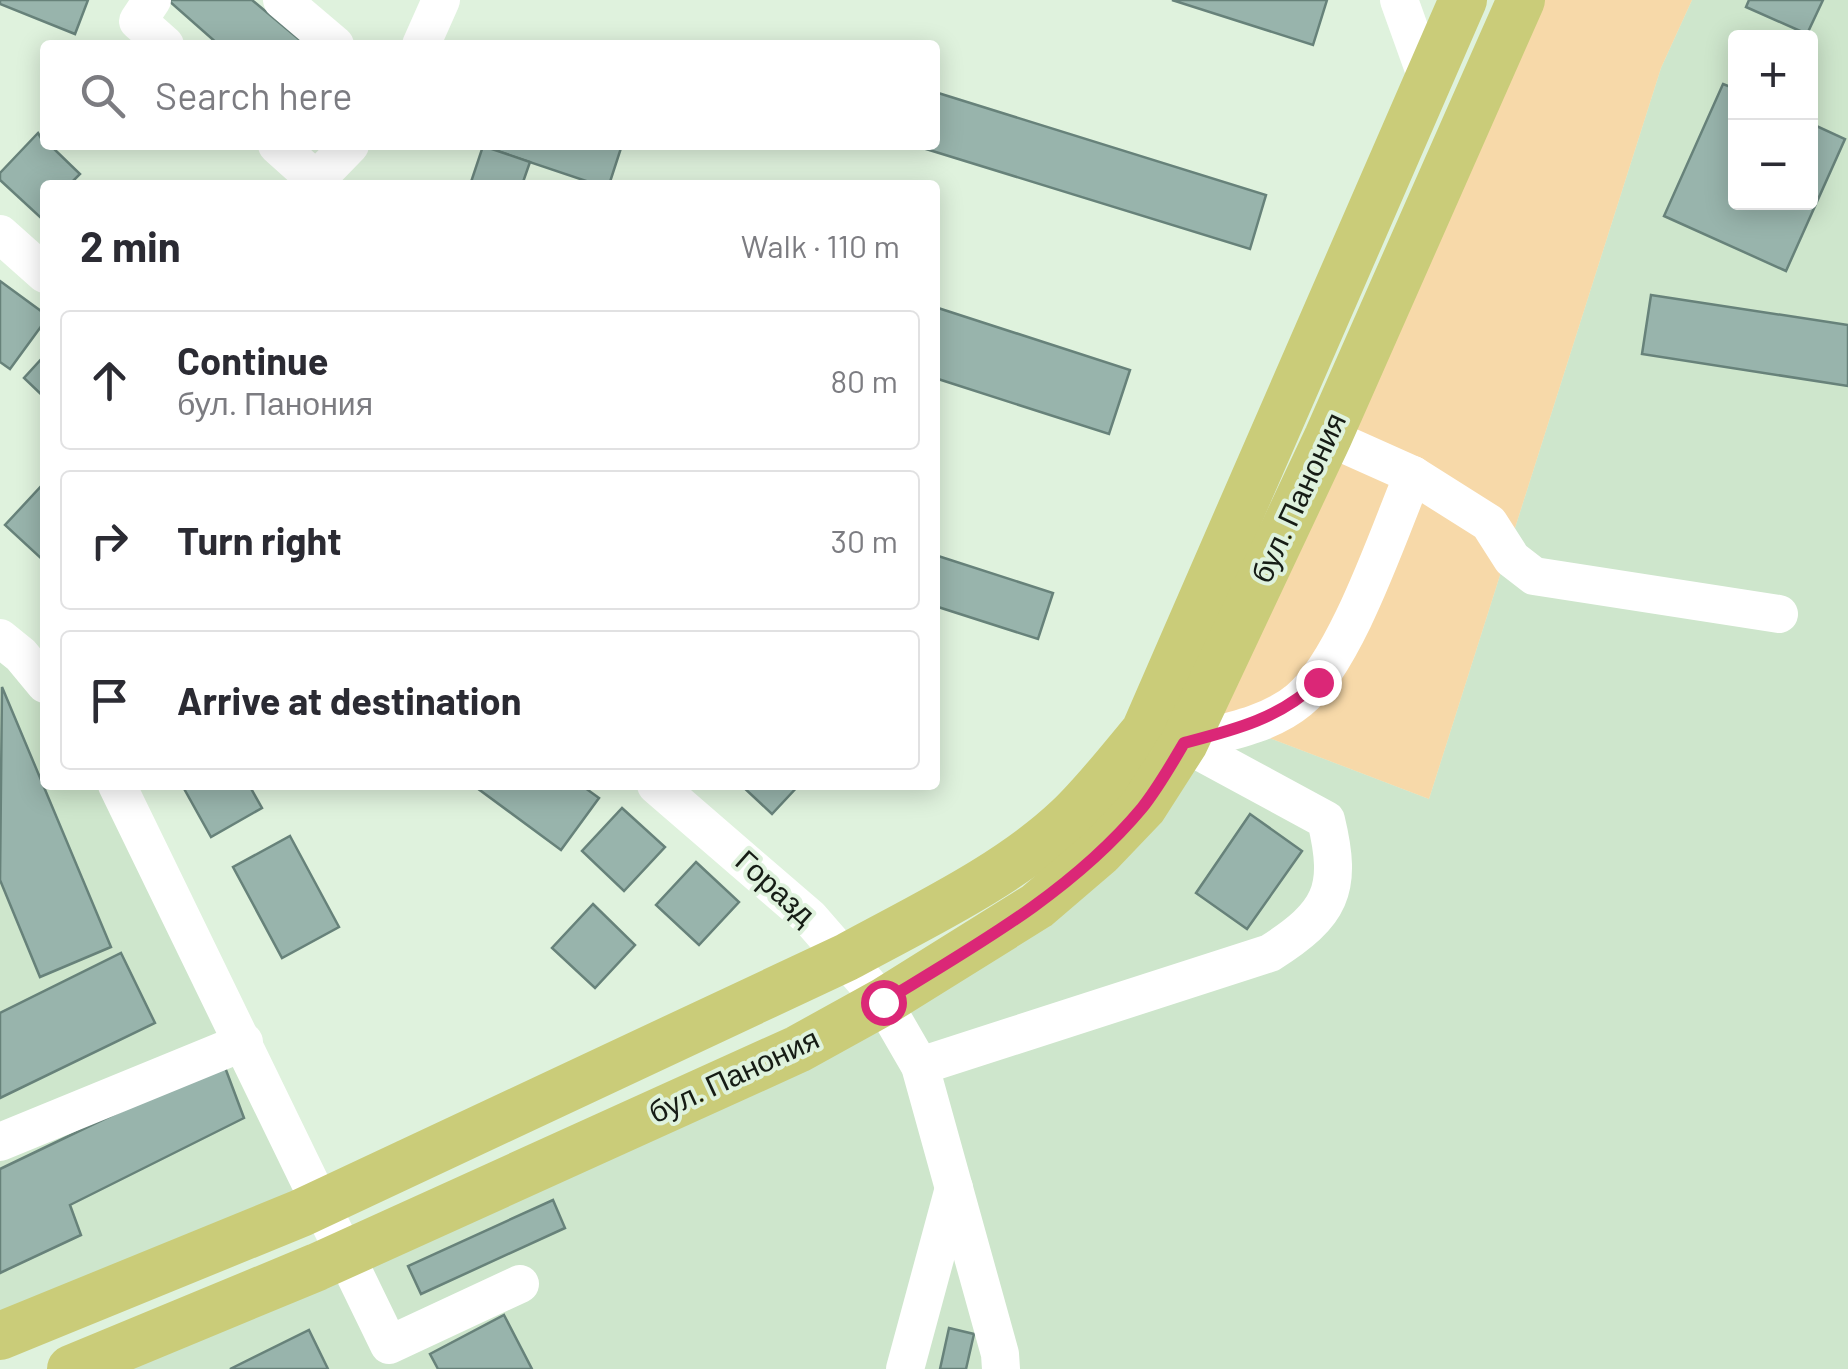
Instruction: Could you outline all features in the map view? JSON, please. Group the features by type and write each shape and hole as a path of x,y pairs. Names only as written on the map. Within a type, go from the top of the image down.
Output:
{"main road":[{"name":"бул. Панония","path":"0,1336 301,1213 847,957 935,909 1053,831 1098,787 1145,732 1463,0"},
{"name":"бул. Панония","path":"71,1369 318,1267 798,1049 883,1002 1037,906 1088,863 1143,807 1184,743 1328,436 1521,0"}],"street":[{"path":"282,0 329,40"},
{"path":"422,40 441,0"},
{"path":"1399,0 1428,80"},
{"path":"283,150 316,180 345,150"},
{"path":"0,234 40,270"},
{"path":"1328,436 1413,476 1489,522 1512,558 1534,576 1779,614"},
{"path":"1184,743 1247,727 1296,703 1318,682 1348,628 1413,476"},
{"path":"0,638 40,678"},
{"path":"920,1066 1270,952 1304,931 1330,896 1335,858 1326,820 1184,743"},
{"path":"119,790 389,1345 520,1284"},
{"name":"Горазд","path":"662,790 810,918 883,1002 920,1066 1000,1354 1000,1369"},
{"path":"0,1142 244,1042"},
{"path":"905,1369 955,1185"}],"shaded area":[{"path":"1521,0 1692,0 1661,68 1429,799 1199,711"},
{"path":"1692,0 1848,0 1848,1369 71,1369 965,952 1199,711 1429,799 1661,68"},
{"path":"0,638 40,679 40,790 119,790 244,1042 301,1213 0,1336"}],"building":[{"path":"0,0 88,0 75,34 0,4"},
{"path":"168,0 252,0 300,40 213,40"},
{"path":"1172,0 1327,0 1313,45"},
{"path":"1749,0 1823,0 1809,30 1798,30 1746,7"},
{"path":"1723,84 1728,86 1728,210 1813,210 1786,271 1664,216"},
{"path":"940,94 1266,195 1250,249 929,150 940,150"},
{"path":"1818,127 1845,139 1818,199"},
{"path":"38,133 40,150 55,150 80,174 74,180 40,180 40,217 0,180 0,173"},
{"path":"482,150 495,150 530,162 524,180 472,180"},
{"path":"494,150 620,150 611,180 583,180"},
{"path":"0,281 40,310 40,328 10,369 0,362"},
{"path":"1651,295 1848,325 1848,386 1642,354"},
{"path":"940,309 1130,370 1109,434 940,380"},
{"path":"40,360 40,393 24,378"},
{"path":"40,487 40,557 5,525"},
{"path":"940,557 1053,593 1038,639 940,608"},
{"path":"2,687 40,778 40,790 45,790 111,947 40,977 0,880"},
{"path":"185,790 252,790 262,808 211,837"},
{"path":"480,790 588,790 599,798 561,850"},
{"path":"746,790 794,790 772,814"},
{"path":"622,808 665,847 624,891 582,851"},
{"path":"1250,814 1302,851 1247,929 1196,893"},
{"path":"290,836 339,927 282,958 233,867"},
{"path":"696,862 739,902 699,945 656,905"},
{"path":"593,904 635,945 595,988 552,948"},
{"path":"121,953 155,1023 0,1098 0,1013"},
{"path":"223,1062 244,1118 70,1205 81,1235 0,1273 0,1169"},
{"path":"553,1200 565,1228 421,1294 408,1266"},
{"path":"504,1315 532,1369 438,1369 430,1354"},
{"path":"949,1328 974,1334 966,1369 940,1369"},
{"path":"309,1330 328,1369 230,1369"}],"route":[{"path":"883,1002 1037,906 1100,852 1143,807 1184,743 1247,727 1296,703 1318,682"}]}
